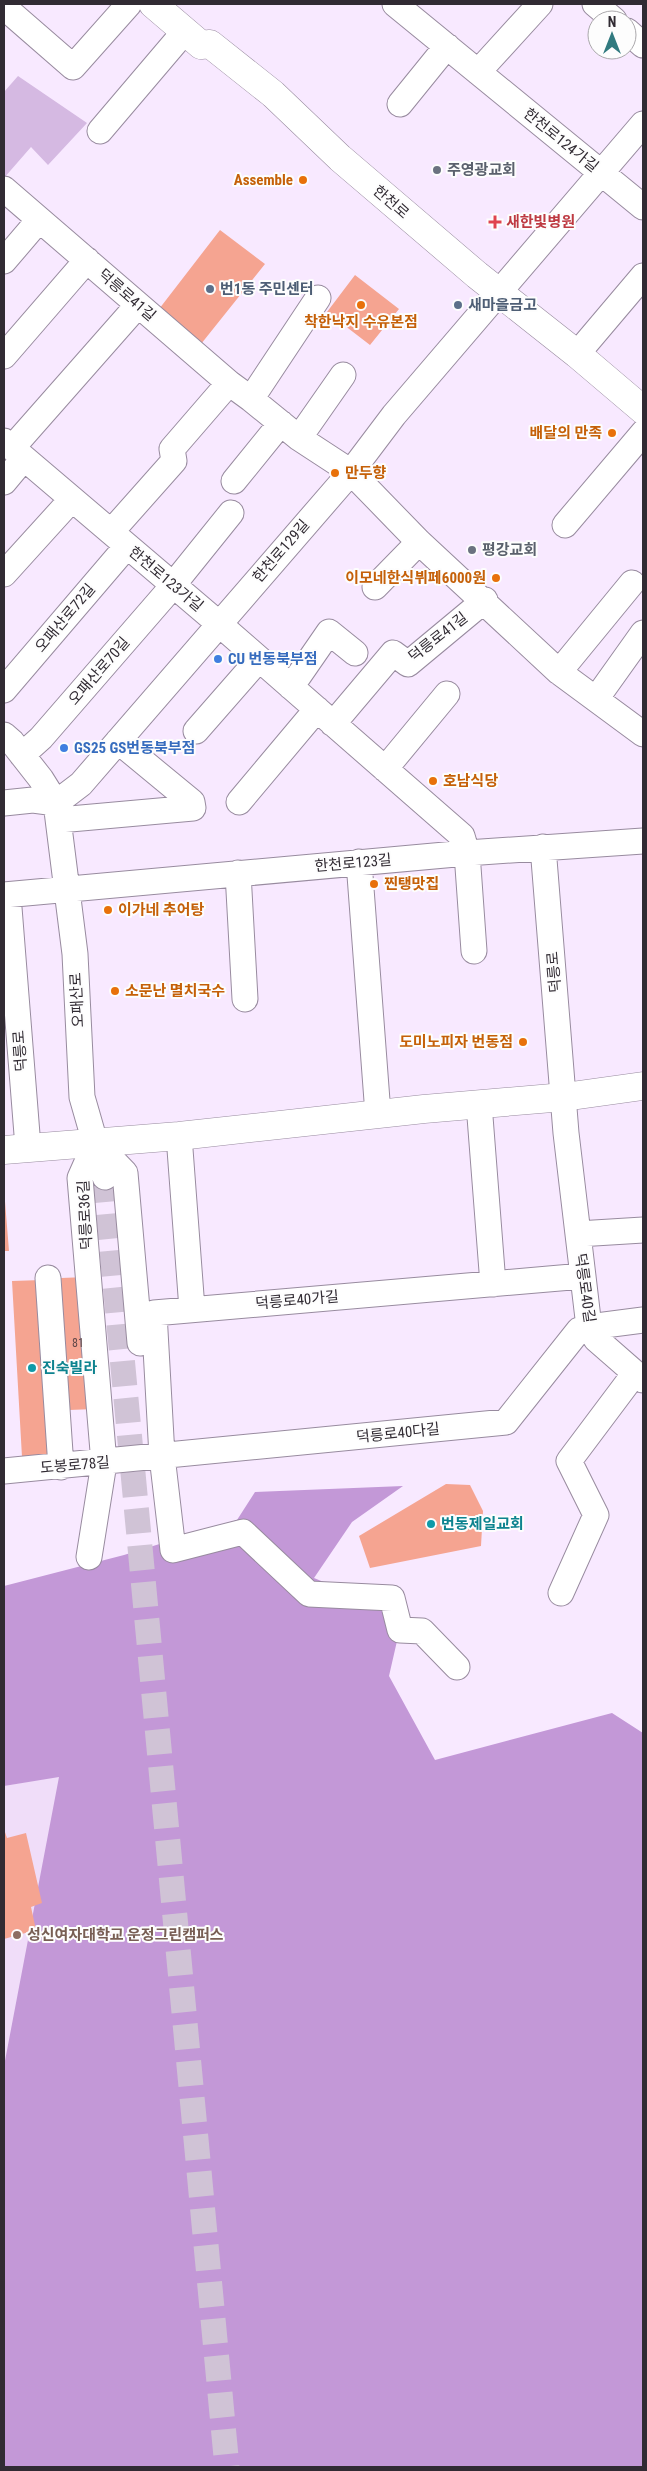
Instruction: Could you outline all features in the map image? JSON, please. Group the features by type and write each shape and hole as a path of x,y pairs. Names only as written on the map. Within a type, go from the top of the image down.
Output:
{"main road":[{"name":"한천로","path":"153,4 201,45 210,44 273,94 340,158 498,292 577,354 643,410"},
{"name":"한천로","path":"177,4 210,33 210,44"},
{"name":"덕릉로","path":"16,1149 179,1136 378,1114 564,1097 643,1086"}],"street":[{"path":"4,7 73,67 129,4"},
{"name":"한천로124가길","path":"395,4 643,207"},
{"path":"478,72 540,4"},
{"path":"100,131 185,31"},
{"path":"400,104 447,46"},
{"name":"한천로129길","path":"57,812 218,623 351,472 394,415 643,124"},
{"name":"덕릉로41길","path":"4,189 229,383 252,398 290,430 351,472 419,542 484,600 559,672 643,734"},
{"path":"4,260 39,220"},
{"path":"4,356 87,260"},
{"path":"577,354 643,276"},
{"path":"252,398 318,298"},
{"path":"4,482 13,449 138,305"},
{"path":"234,481 290,430 342,375"},
{"name":"오패산로72길","path":"4,690 119,539 174,461 172,449 229,383"},
{"path":"565,525 643,433"},
{"name":"한천로123가길","path":"13,449 218,623 462,836 467,852"},
{"path":"4,574 72,499"},
{"name":"오패산로70길","path":"22,755 47,731 165,595 231,513"},
{"path":"375,587 419,542"},
{"path":"559,672 632,582"},
{"name":"덕릉로41길","path":"325,717 393,653 408,664 484,600"},
{"path":"291,687 329,632 355,653"},
{"path":"596,700 643,633"},
{"path":"196,731 259,659"},
{"path":"386,770 447,694"},
{"path":"239,802 325,717"},
{"name":"오패산로","path":"4,735 41,779 57,812 75,954 82,1097 105,1176"},
{"path":"4,803 33,800 57,812 193,808 192,802 118,741"},
{"name":"한천로123길","path":"6,895 467,852 643,841"},
{"name":"덕릉로","path":"543,847 564,1097"},
{"path":"467,852 474,951"},
{"path":"359,862 378,1114"},
{"path":"238,873 245,999"},
{"name":"덕릉로","path":"6,895 16,1149"},
{"name":"덕릉로40길","path":"564,1097 589,1327 596,1339 639,1376"},
{"path":"480,1104 493,1284"},
{"path":"179,1136 192,1309"},
{"path":"96,1142 125,1173 154,1457 173,1550 243,1532 309,1594 392,1598 400,1630 422,1631 457,1668"},
{"name":"덕릉로36길","path":"89,1557 104,1463 80,1178 96,1142"},
{"name":"덕릉로40길","path":"578,1234 643,1230"},
{"name":"덕릉로40가길","path":"154,1457 154,1313 583,1276"},
{"path":"48,1278 61,1466"},
{"path":"589,1327 643,1320"},
{"name":"덕릉로40다길","path":"154,1457 506,1422 579,1330 589,1327"},
{"path":"561,1593 596,1515 569,1461 639,1376"},
{"name":"도봉로78길","path":"4,1471 154,1457"}],"shaded area":[{"path":"18,76 87,123 48,165 31,147 4,178 4,92"},
{"path":"403,1486 352,1522 314,1578 384,1607 397,1641 389,1676 435,1760 612,1713 643,1733 643,2467 4,2467 4,2066 59,1777 4,1786 4,1586 124,1555 237,1520 255,1492"},
{"name":"성신여자대학교 운정그린캠퍼스","path":"60,1776 4,2083 4,1786"}],"building":[{"name":"번1동 주민센터","path":"220,230 265,264 197,349 156,313"},
{"path":"355,275 399,309 370,345 327,312"},
{"path":"4,1189 9,1251 4,1251"},
{"name":"진숙빌라","path":"87,1277 95,1409 69,1410 61,1278"},
{"name":"진숙빌라","path":"42,1280 51,1455 22,1457 12,1281"},
{"name":"번동제일교회","path":"446,1484 470,1485 483,1511 481,1546 370,1568 359,1536"},
{"path":"4,1829 7,1838 26,1833 42,1903 31,1907 36,1930 4,1939"}],"tunnel":[{"path":"105,1177 227,2467"}],"place":[{"name":"주영광교회","path":"437,170"},
{"name":"Assemble","path":"303,180"},
{"name":"새한빛병원","path":"495,222"},
{"name":"번1동 주민센터","path":"210,289"},
{"name":"착한낙지 수유본점","path":"361,305"},
{"name":"새마을금고","path":"458,305"},
{"name":"배달의 만족","path":"612,433"},
{"name":"만두향","path":"335,473"},
{"name":"평강교회","path":"472,550"},
{"name":"이모네한식뷔페6000원","path":"496,578"},
{"name":"CU 번동북부점","path":"218,659"},
{"name":"GS25 GS번동북부점","path":"64,748"},
{"name":"호남식당","path":"433,781"},
{"name":"찐탱맛집","path":"374,884"},
{"name":"이가네 추어탕","path":"108,910"},
{"name":"소문난 멸치국수","path":"115,991"},
{"name":"도미노피자 번동점","path":"523,1042"},
{"name":"진숙빌라","path":"32,1368"},
{"name":"번동제일교회","path":"431,1524"},
{"name":"성신여자대학교 운정그린캠퍼스","path":"17,1935"}]}
